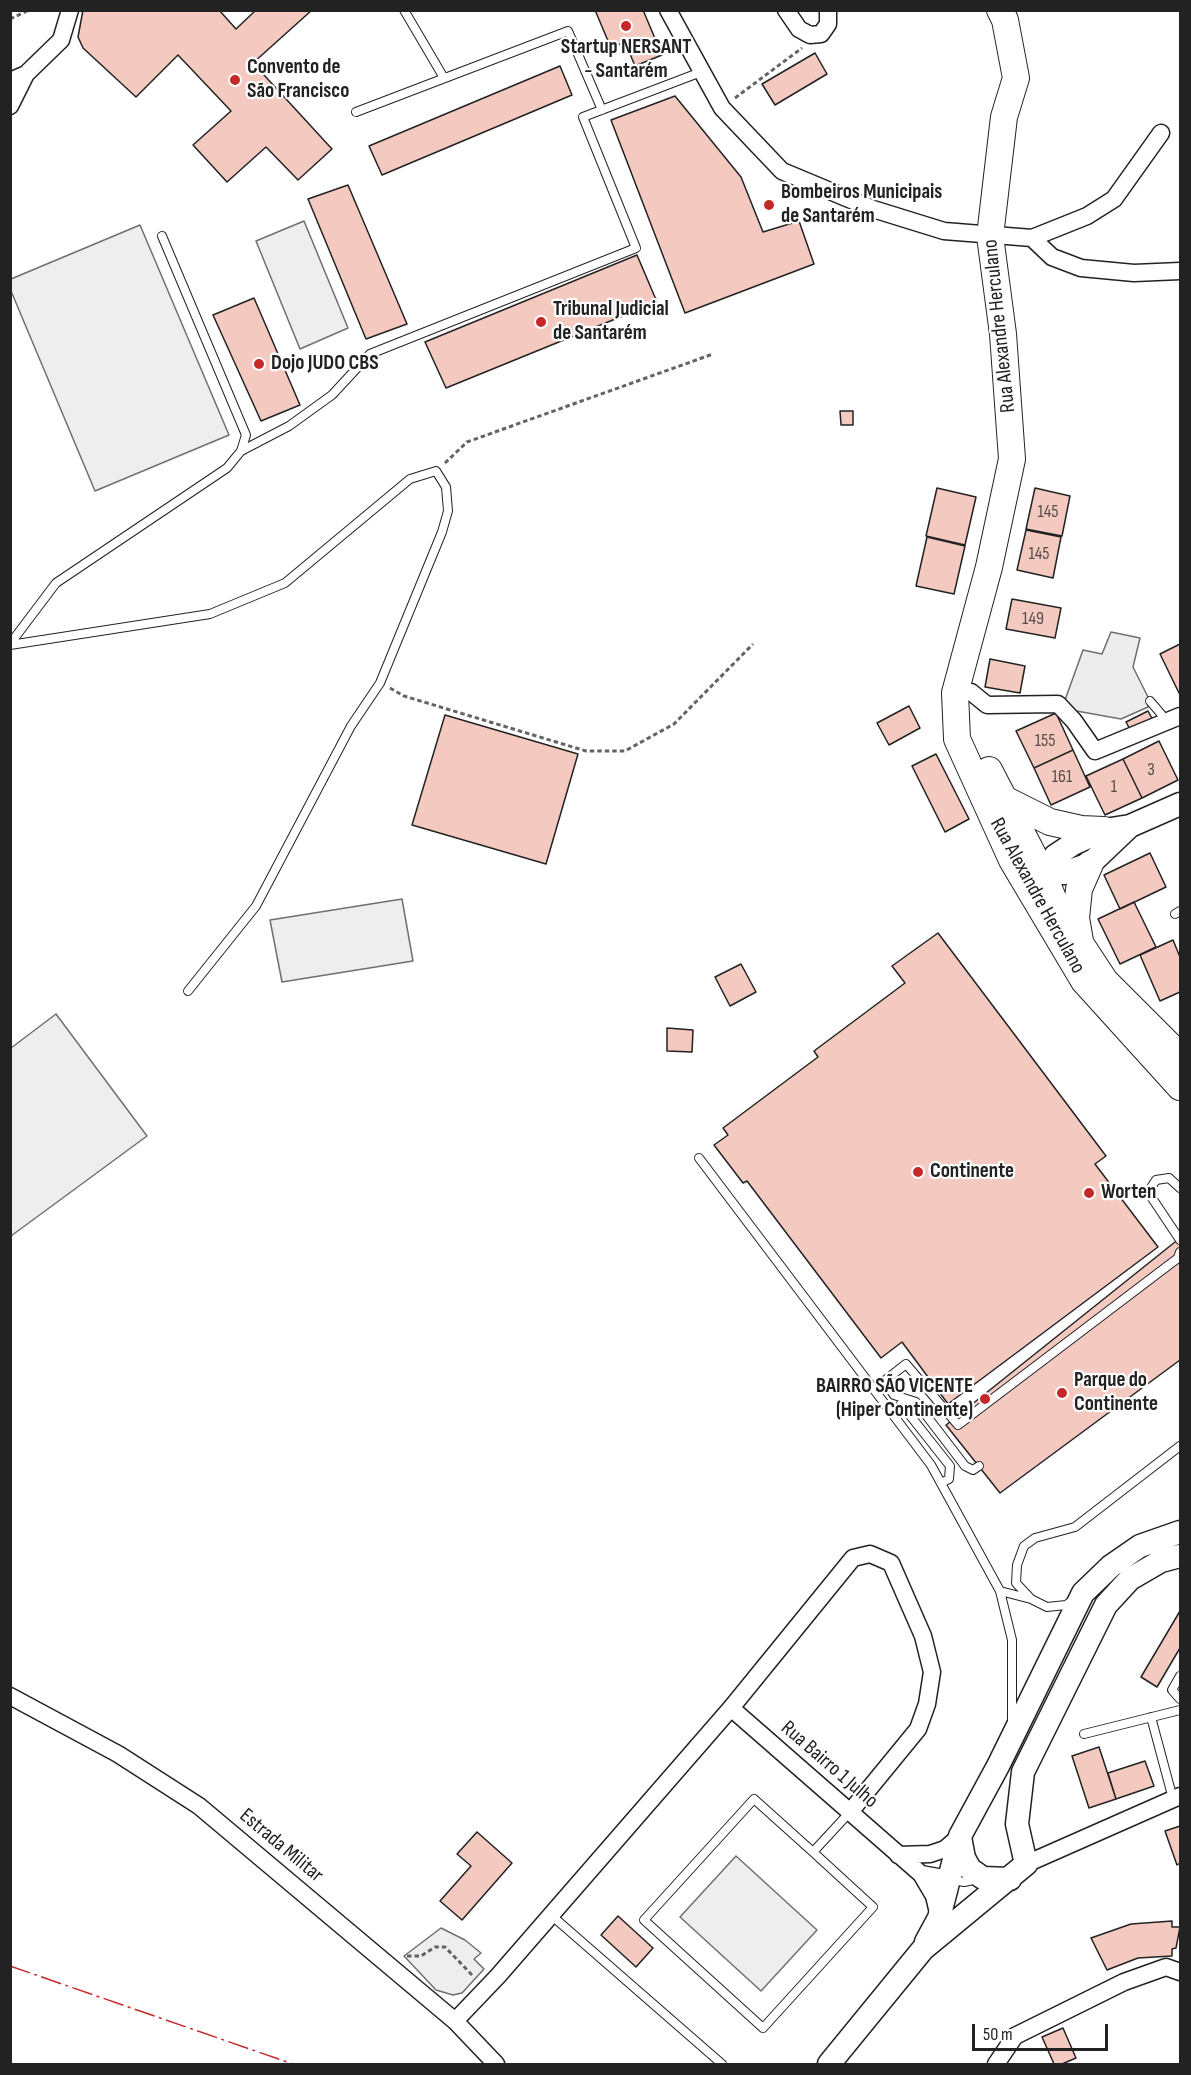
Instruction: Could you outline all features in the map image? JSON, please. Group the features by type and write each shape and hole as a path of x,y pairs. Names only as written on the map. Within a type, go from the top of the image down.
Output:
{"main road":[{"name":"Rua Alexandre Herculano","path":"1000,10 1005,20 1016,78 1004,117 990,236 1003,334 1012,459 989,567 967,641 955,693 957,739 1012,860 1034,878 1058,908 1106,981 1180,1056"},
{"name":"Rua Alexandre Herculano","path":"967,641 974,738 1004,799 1034,878 1084,981 1180,1087"},
{"path":"1004,799 1050,822 1081,830 1104,830"},
{"path":"1081,944 1076,918 1079,889 1090,864"}],"street":[{"path":"10,106 18,78 61,40 70,10"},
{"path":"668,10 722,108 782,171 873,209 944,231 1032,238 1087,216 1114,199 1161,133"},
{"path":"786,10 799,29 810,35 821,34 828,24 828,10"},
{"path":"1032,238 1052,257 1080,268 1134,273 1180,271"},
{"path":"971,692 987,705 1058,704 1074,721 1095,751 1174,718"},
{"path":"1034,878 1055,856 1104,830 1130,826 1180,805"},
{"path":"1034,878 1064,873 1090,864 1130,826"},
{"path":"923,1949 939,1918 960,1836 1011,1741 1083,1593 1111,1566 1140,1546 1180,1532"},
{"path":"455,2021 551,1916 731,1708 853,1558 870,1554 891,1563 923,1635 932,1672 927,1704 918,1729 850,1812"},
{"path":"1018,1871 1017,1824 1023,1772 1106,1605 1130,1579 1161,1561 1180,1556"},
{"name":"Estrada Militar","path":"10,1696 118,1754 199,1806 455,2021 496,2064"},
{"name":"Rua Bairro 1 Julho","path":"731,1708 921,1874"},
{"path":"960,1836 964,1858 970,1869 983,1878 1018,1871 1177,1798"},
{"path":"898,1855 930,1854 945,1849 960,1836"},
{"path":"828,2064 923,1949 1018,1871"},
{"path":"921,1874 949,1879"},
{"path":"921,1874 934,1896 939,1918"},
{"path":"996,2064 1015,2036 1124,1982 1166,1967 1180,1972"}],"lane":[{"path":"404,10 444,78"},
{"path":"356,112 568,31 602,110"},
{"path":"241,451 289,426 332,395 370,354 636,248 583,117 701,72"},
{"path":"10,644 56,583 227,468 241,451 246,435 162,236"},
{"path":"10,644 210,614 285,583 410,479 436,471 446,487 448,510 380,683 351,726 256,906 188,991"},
{"path":"1150,701 1174,718"},
{"path":"699,1158 931,1465 1000,1591 1012,1640 1014,1680 1011,1741"},
{"path":"1180,1188 1169,1178 1156,1180 1148,1192 1180,1240"},
{"path":"874,1389 906,1364 958,1425 1178,1258 1180,1252"},
{"path":"884,1381 894,1395 916,1402 965,1466 973,1470 979,1466"},
{"path":"901,1404 950,1466 949,1479 941,1484"},
{"path":"1031,1599 1016,1583 1017,1565 1024,1546 1035,1538 1075,1527 1180,1446"},
{"path":"1000,1591 1031,1599 1047,1606 1066,1605 1083,1593"},
{"path":"1180,1676 1172,1690 1180,1699"},
{"path":"1084,1734 1180,1710"},
{"path":"1152,1717 1177,1798"},
{"path":"753,1799 813,1852 873,1907 763,2028 644,1920 753,1799"},
{"path":"813,1852 850,1812"},
{"path":"949,1879 964,1882 983,1878"},
{"path":"551,1916 722,2064"}],"path":[{"path":"10,19 29,10"},
{"path":"722,108 821,34"},
{"path":"436,471 467,442 713,354"},
{"path":"380,683 404,696 586,752 625,751 674,724 753,644"},
{"path":"385,1963 405,1955 411,1958 421,1956 435,1947 445,1947 466,1970"}],"shaded area":[{"path":"304,221 348,328 300,349 256,241"},
{"path":"140,225 229,435 95,491 11,291 11,279"},
{"path":"1111,632 1140,638 1133,667 1150,701 1148,707 1121,719 1071,710 1065,700 1083,650 1102,654"},
{"path":"402,899 413,961 282,982 270,920"},
{"path":"56,1014 147,1136 11,1236 11,1048"},
{"path":"736,1856 817,1930 761,1991 680,1917"},
{"path":"441,1928 465,1940 481,1953 474,1959 484,1969 462,1993 453,1995 436,1990 404,1956"}],"building":[{"name":"Convento de São Francisco","path":"83,10 219,10 236,29 256,10 312,10 253,63 332,149 298,180 266,147 227,182 193,145 231,111 178,55 136,97 83,48 78,37"},
{"name":"Startup NERSANT - Santarém","path":"595,10 643,10 662,55 635,66 625,42 611,48"},
{"path":"815,53 827,74 775,105 762,84"},
{"path":"560,66 572,95 382,175 369,146"},
{"name":"Bombeiros Municipais de Santarém","path":"675,96 741,177 763,232 799,221 814,264 685,313 611,120"},
{"path":"348,185 407,324 366,339 308,199"},
{"name":"Tribunal Judicial de Santarém","path":"637,255 657,302 446,388 425,342"},
{"name":"Dojo JUDO CBS","path":"254,298 300,405 261,421 213,315"},
{"path":"840,411 853,411 853,425 841,425"},
{"path":"937,488 976,497 965,545 926,536"},
{"path":"1035,488 1070,496 1062,536 1026,529"},
{"path":"1026,530 1061,537 1053,578 1017,570"},
{"path":"927,537 965,546 954,594 916,586"},
{"path":"1012,599 1061,608 1055,638 1006,629"},
{"path":"1180,644 1180,692 1179,693 1160,654"},
{"path":"990,659 1025,666 1020,693 985,687"},
{"path":"909,706 920,728 889,745 877,723"},
{"path":"1148,711 1154,722 1132,733 1126,722"},
{"path":"1056,713 1073,750 1034,768 1016,731"},
{"path":"445,715 578,754 546,864 412,825"},
{"path":"1159,741 1178,780 1142,798 1123,759"},
{"path":"1073,750 1090,787 1051,805 1034,768"},
{"path":"936,754 969,819 945,832 912,766"},
{"path":"1123,759 1142,798 1105,815 1086,776"},
{"path":"1150,853 1166,887 1120,909 1104,875"},
{"path":"1134,902 1156,947 1120,964 1098,919"},
{"name":"Continente","path":"938,933 1106,1156 1095,1164 1158,1247 948,1404 902,1342 881,1358 747,1181 743,1183 714,1145 728,1135 723,1128 818,1057 814,1051 905,983 892,966"},
{"path":"1173,940 1180,957 1180,992 1160,1001 1140,955"},
{"path":"741,964 756,992 730,1006 715,977"},
{"path":"667,1028 693,1030 692,1052 667,1051"},
{"name":"Parque do Continente","path":"1180,1238 1180,1360 1000,1493 946,1425"},
{"path":"1180,1611 1180,1648 1157,1687 1141,1677"},
{"path":"1099,1747 1116,1799 1089,1808 1072,1756"},
{"path":"1145,1761 1154,1786 1116,1799 1108,1773"},
{"path":"1180,1826 1180,1863 1177,1865 1165,1831"},
{"path":"477,1832 512,1863 462,1920 440,1901 471,1866 457,1854"},
{"path":"618,1916 653,1948 636,1967 601,1935"},
{"path":"1172,1921 1172,1927 1180,1927 1176,1948 1172,1949 1172,1956 1138,1958 1107,1970 1091,1938 1131,1924"},
{"path":"1063,2028 1076,2058 1062,2064 1054,2064 1042,2037"}],"power":[{"path":"10,1966 293,2064"}],"place":[{"name":"Startup NERSANT - Santarém","path":"626,26"},
{"name":"Convento de São Francisco","path":"235,80"},
{"name":"Bombeiros Municipais de Santarém","path":"769,205"},
{"name":"Tribunal Judicial de Santarém","path":"541,322"},
{"name":"Dojo JUDO CBS","path":"259,364"},
{"name":"Continente","path":"918,1172"},
{"name":"Worten","path":"1089,1193"},
{"name":"Parque do Continente","path":"1062,1393"},
{"name":"BAIRRO SÃO VICENTE (Hiper Continente)","path":"985,1399"}]}
